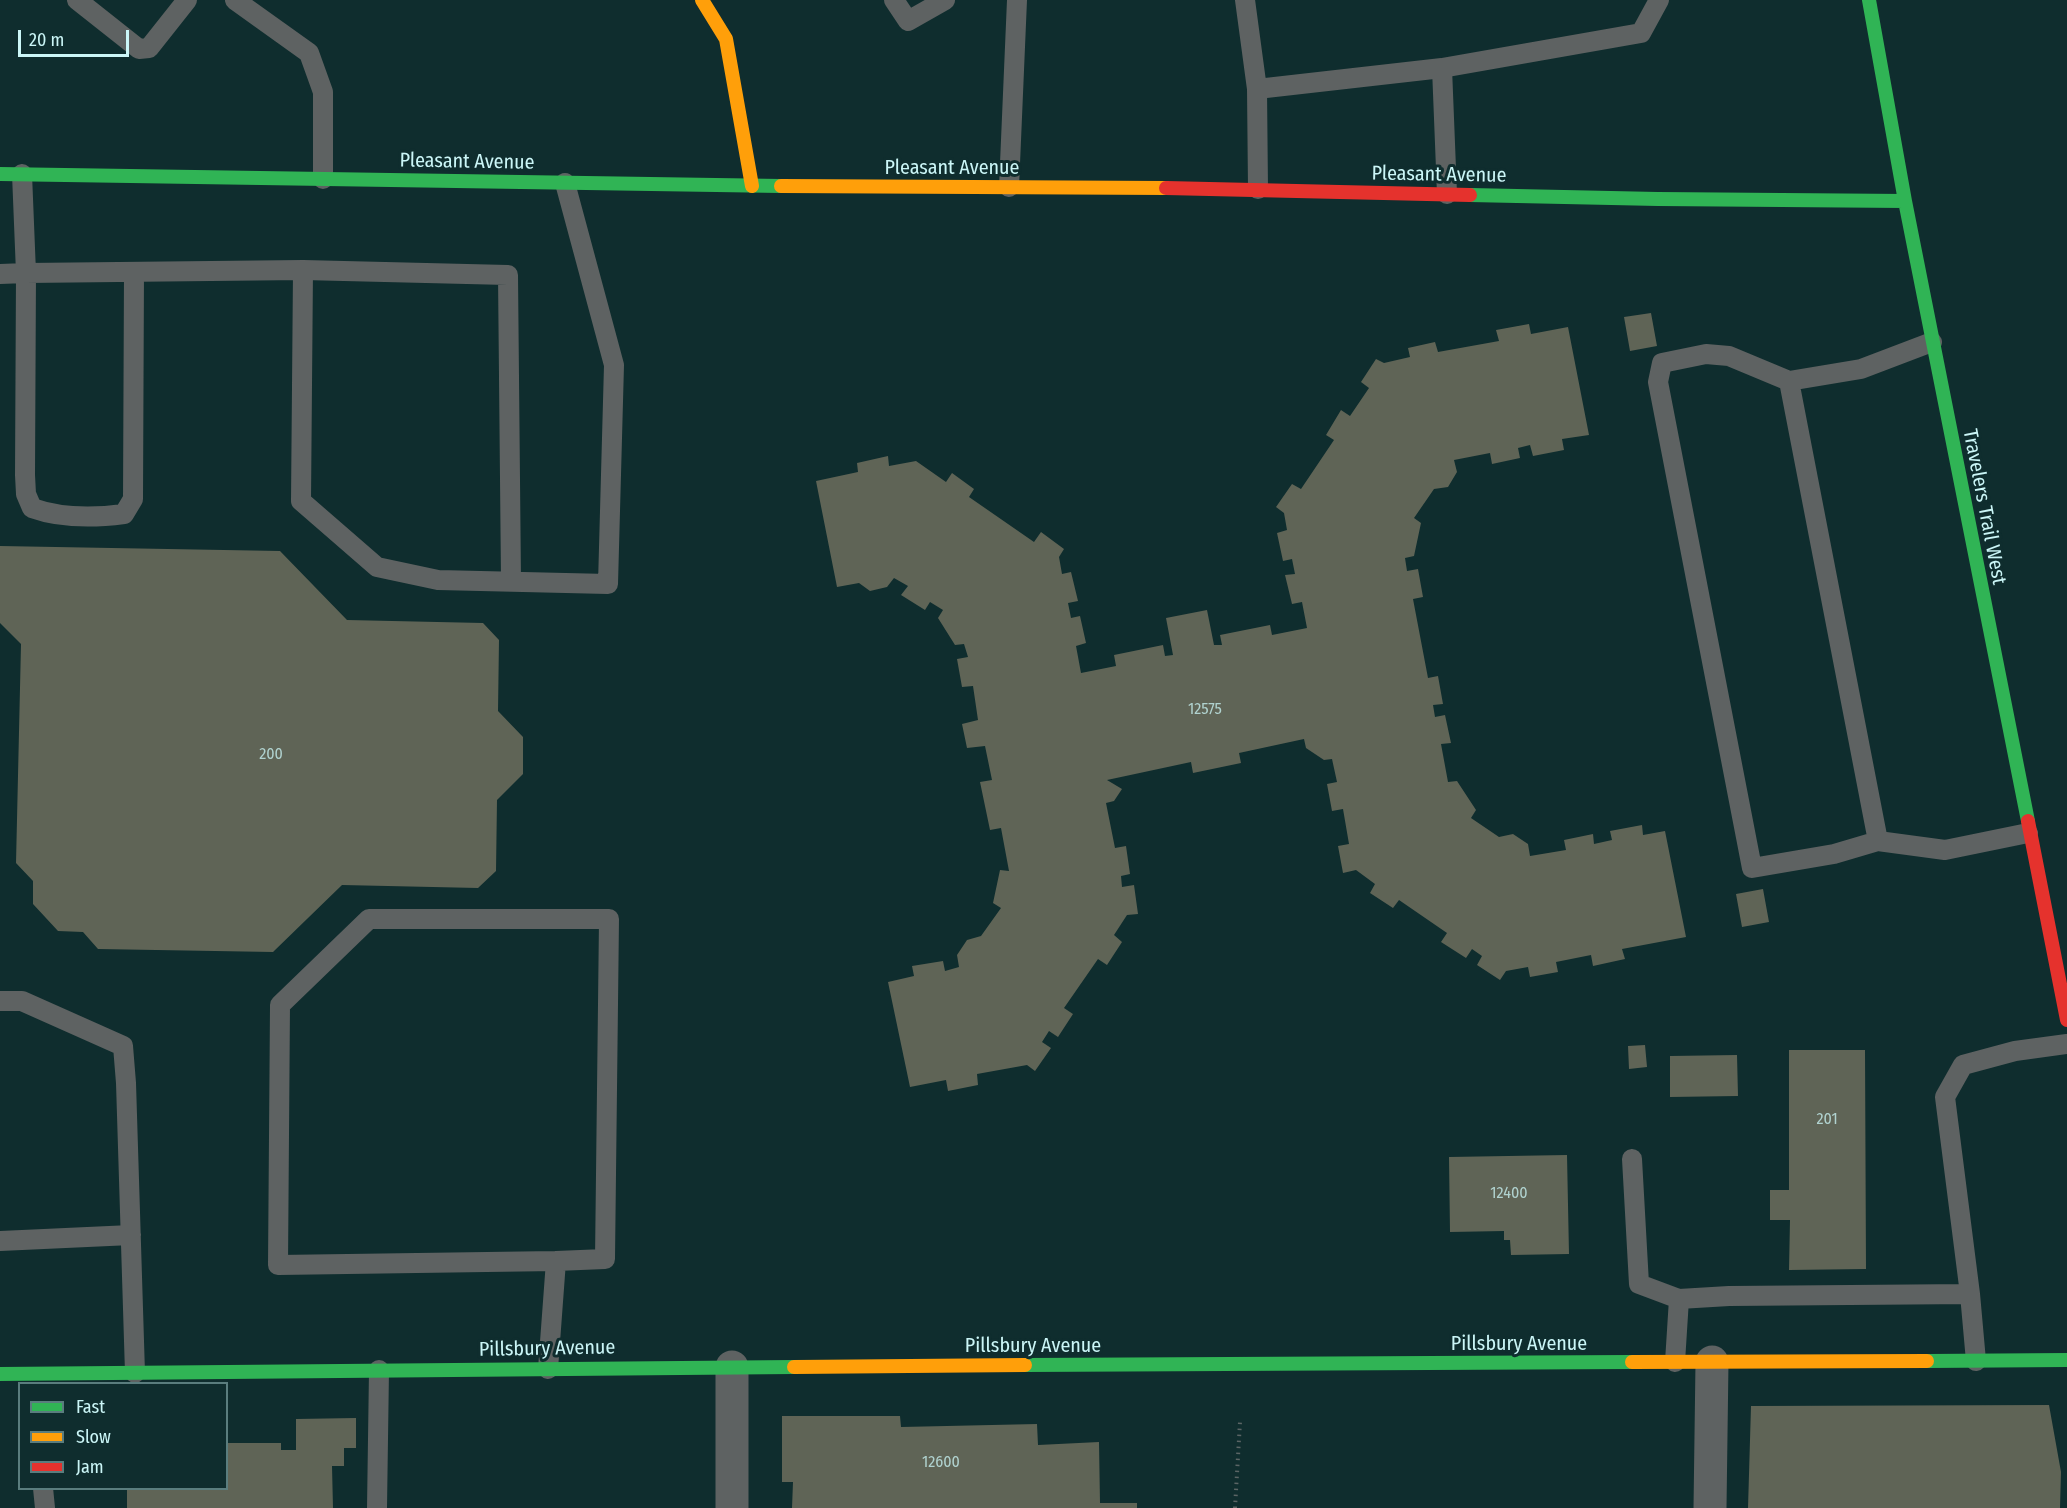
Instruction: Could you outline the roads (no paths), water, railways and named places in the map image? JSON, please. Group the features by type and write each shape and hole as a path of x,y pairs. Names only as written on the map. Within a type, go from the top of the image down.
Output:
{"street":[{"path":"702,0 726,39 752,186"},
{"name":"Travelers Trail West","path":"1869,0 1932,342 2067,1020"},
{"name":"Pleasant Avenue","path":"0,174 752,186 1258,189 1658,200 1905,201"},
{"name":"Pillsbury Avenue","path":"0,1374 33,1378 135,1373 379,1370 2067,1360"},
{"path":"1710,1508 1712,1362"},
{"path":"732,1367 732,1508"}],"lane":[{"path":"77,0 139,49 149,48 187,0"},
{"path":"234,0 309,52 323,92 323,179"},
{"path":"894,0 908,21 945,0"},
{"path":"1009,187 1017,0"},
{"path":"1245,0 1257,89 1258,189"},
{"path":"1257,89 1442,68 1641,33 1659,0"},
{"path":"1442,68 1447,195"},
{"path":"22,174 26,273 26,494 32,508 50,514 107,517 124,514 133,499 134,272"},
{"path":"303,270 301,501 377,567 438,580 608,584 614,365 565,183"},
{"path":"0,274 303,270 508,275 511,581"},
{"path":"1932,342 1861,369 1789,381 1729,356 1706,354 1662,363 1658,382 1752,868 1834,854 1878,841 1945,850 2028,833"},
{"path":"1789,381 1878,841"},
{"path":"369,919 609,919 605,1259 556,1261 278,1265 280,1005 369,919"},
{"path":"0,1001 22,1001 123,1046 135,1373"},
{"path":"1976,1361 1970,1294 1945,1096 1963,1065 2015,1051 2067,1044"},
{"path":"1632,1159 1639,1284 1679,1299 1729,1296 1970,1294"},
{"path":"0,1241 131,1235"},
{"path":"548,1369 556,1261"},
{"path":"1675,1362 1679,1299"},
{"path":"377,1508 379,1370"},
{"path":"43,1490 45,1508"}]}
